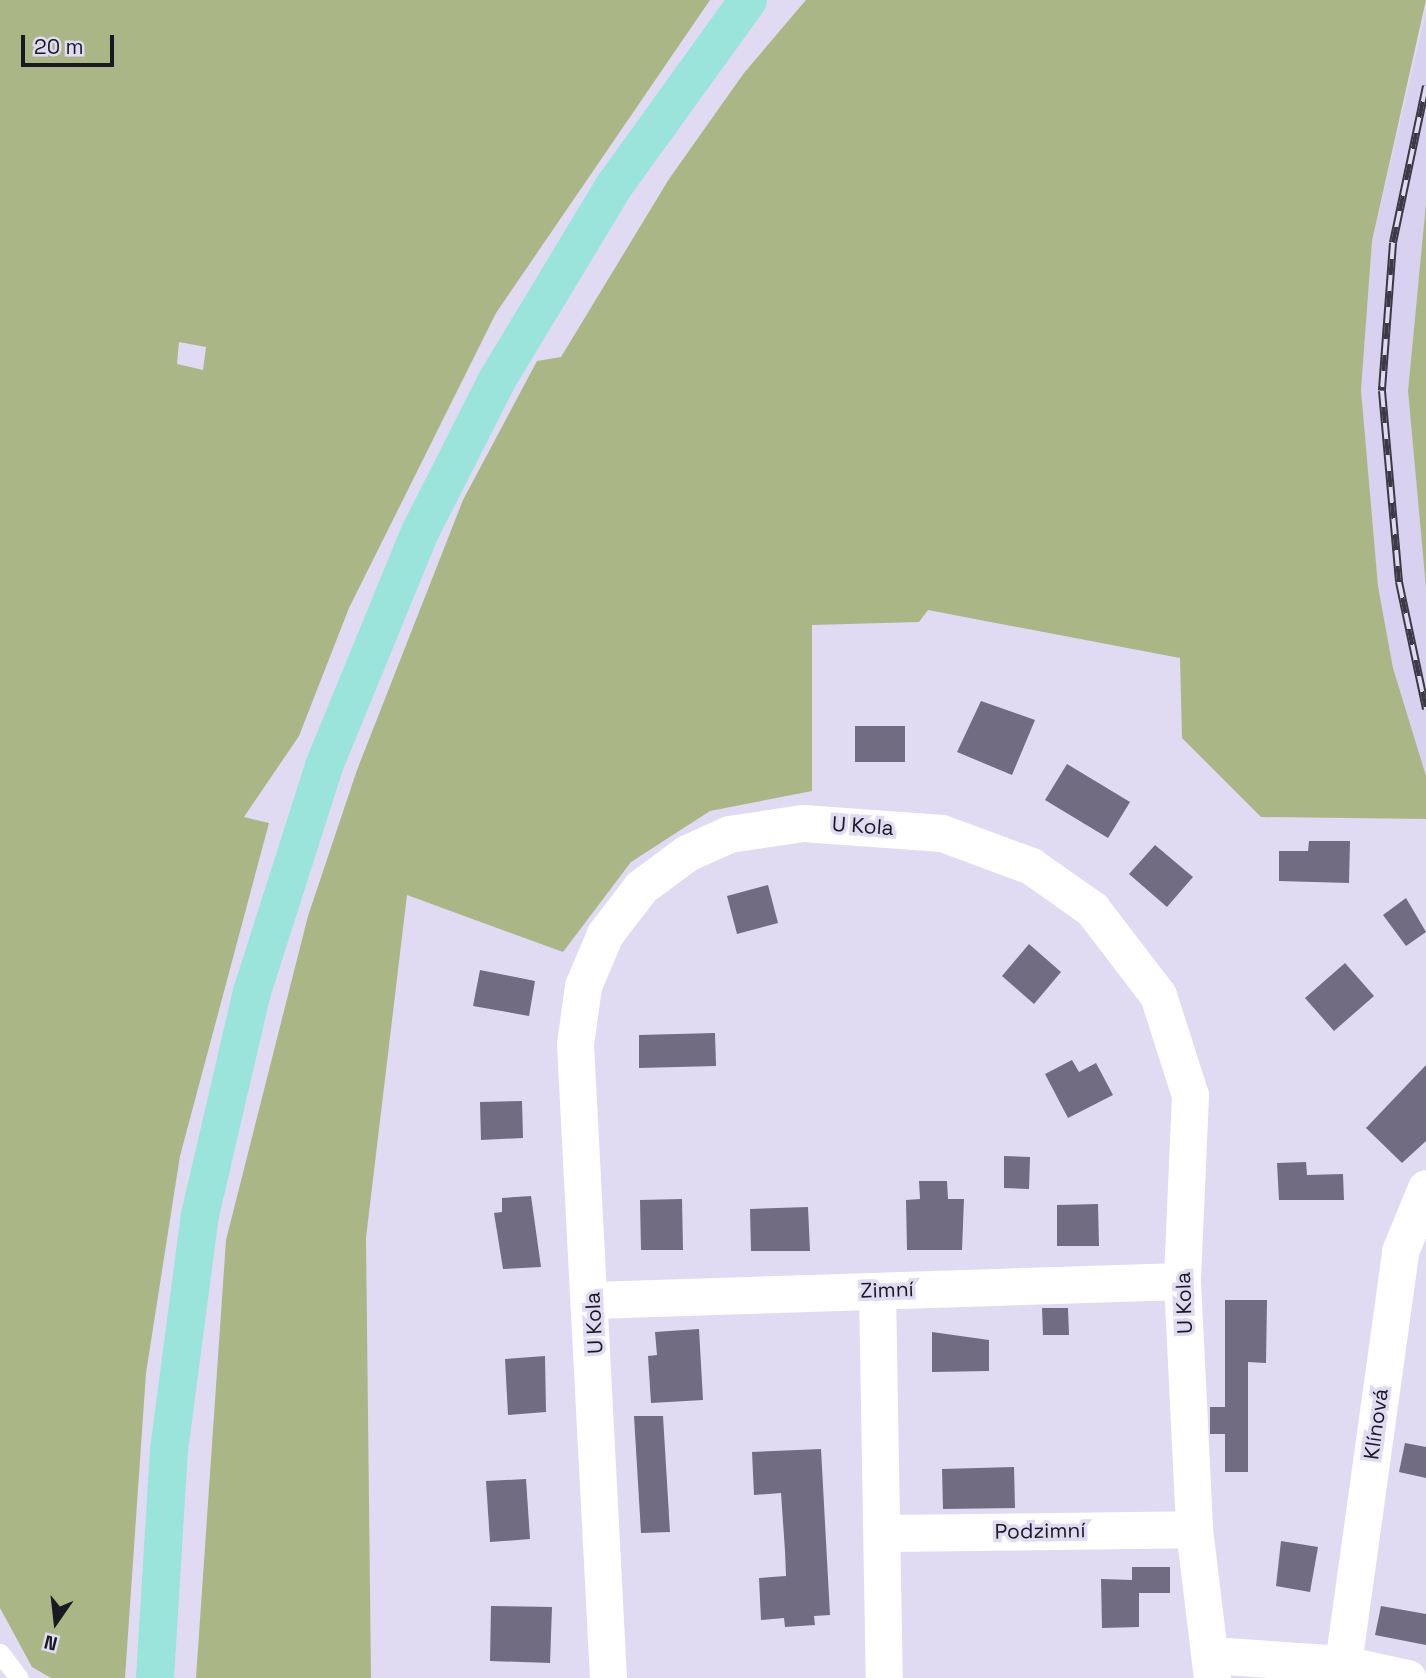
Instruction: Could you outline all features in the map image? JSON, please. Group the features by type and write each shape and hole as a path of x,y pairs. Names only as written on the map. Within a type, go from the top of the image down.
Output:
{"main road":[{"path":"155,1678 166,1475 200,1215 252,992 324,766 421,530 497,380 614,186 748,0"}],"street":[{"name":"U Kola","path":"608,1678 593,1300 575,1044 583,986 604,934 641,887 687,853 729,834 803,823 942,833 983,845 1031,866 1092,909 1134,956 1178,1044 1190,1095 1182,1281 1194,1529 1212,1667"},
{"name":"Klínová","path":"1343,1664 1400,1251 1426,1188"},
{"name":"Zimní","path":"593,1300 1182,1281"},
{"path":"877,1291 886,1533 884,1678"},
{"name":"Podzimní","path":"886,1533 1194,1529"},
{"path":"1212,1667 1343,1664 1407,1678"}],"lane":[{"path":"0,1653 19,1678"}],"shaded area":[{"path":"1426,12 1426,203 1408,391 1426,588 1426,776 1393,668 1378,586 1361,390 1372,241"}],"green space":[{"path":"0,0 710,0 496,313 349,608 299,736 244,817 269,823 180,1156 146,1373 125,1678 51,1678 32,1667 0,1608","holes":["179,342 206,347 203,370 177,364"]},
{"path":"806,0 1426,0 1372,241 1361,390 1378,586 1393,668 1426,776 1426,819 1261,817 1182,738 1180,658 928,610 919,622 812,625 812,791 710,811 631,862 563,952 407,895 366,1238 371,1678 196,1678 226,1240 308,916 357,770 463,500 537,361 561,357 669,179 744,73"},
{"path":"1426,203 1426,588 1408,391"}],"building":[{"path":"981,701 1035,720 1012,775 957,752"},
{"path":"855,726 905,726 905,762 855,762"},
{"path":"1067,764 1130,802 1108,838 1045,800"},
{"path":"1309,841 1350,841 1349,883 1279,881 1279,851 1308,851"},
{"path":"1155,845 1193,877 1167,907 1129,874"},
{"path":"768,885 778,923 737,934 727,896"},
{"path":"1406,898 1426,932 1406,946 1383,915"},
{"path":"1029,944 1061,972 1034,1004 1002,976"},
{"path":"1345,963 1374,996 1334,1031 1305,998"},
{"path":"480,970 535,981 529,1016 473,1006"},
{"path":"715,1033 716,1066 639,1068 639,1035"},
{"path":"1072,1060 1079,1072 1096,1063 1113,1095 1068,1118 1045,1074"},
{"path":"1426,1065 1426,1141 1402,1163 1366,1128"},
{"path":"522,1101 523,1138 481,1140 480,1102"},
{"path":"1004,1156 1030,1157 1029,1189 1004,1188"},
{"path":"1306,1162 1307,1175 1343,1174 1344,1200 1279,1200 1277,1163"},
{"path":"919,1181 947,1181 948,1199 964,1199 962,1250 907,1250 906,1200 920,1199"},
{"path":"531,1196 541,1267 503,1269 494,1213 502,1212 502,1198"},
{"path":"682,1199 683,1250 641,1250 640,1200"},
{"path":"1098,1204 1099,1246 1057,1246 1057,1205"},
{"path":"808,1207 810,1251 751,1251 750,1209"},
{"path":"1225,1300 1267,1300 1266,1363 1248,1362 1248,1472 1225,1472 1225,1434 1210,1434 1210,1407 1225,1407"},
{"path":"1042,1308 1068,1308 1069,1335 1043,1335"},
{"path":"699,1329 703,1400 651,1403 648,1356 657,1355 655,1332"},
{"path":"932,1332 989,1340 989,1371 932,1372"},
{"path":"545,1356 546,1412 508,1415 505,1359"},
{"path":"634,1416 663,1416 670,1532 641,1533"},
{"path":"1405,1443 1426,1447 1426,1478 1399,1472"},
{"path":"821,1449 830,1615 814,1616 815,1625 785,1627 784,1618 761,1620 759,1578 786,1576 785,1551 781,1493 754,1495 752,1452"},
{"path":"1014,1467 1015,1508 943,1509 942,1469"},
{"path":"526,1479 530,1539 490,1542 486,1481"},
{"path":"1281,1541 1318,1547 1310,1592 1276,1586"},
{"path":"1132,1567 1170,1567 1170,1593 1139,1593 1139,1627 1102,1628 1101,1579 1132,1580"},
{"path":"491,1606 552,1607 550,1663 490,1661"},
{"path":"1381,1606 1426,1614 1426,1645 1375,1635"}],"railway":[{"path":"1426,86 1393,243 1382,391 1399,582 1426,709"}]}
